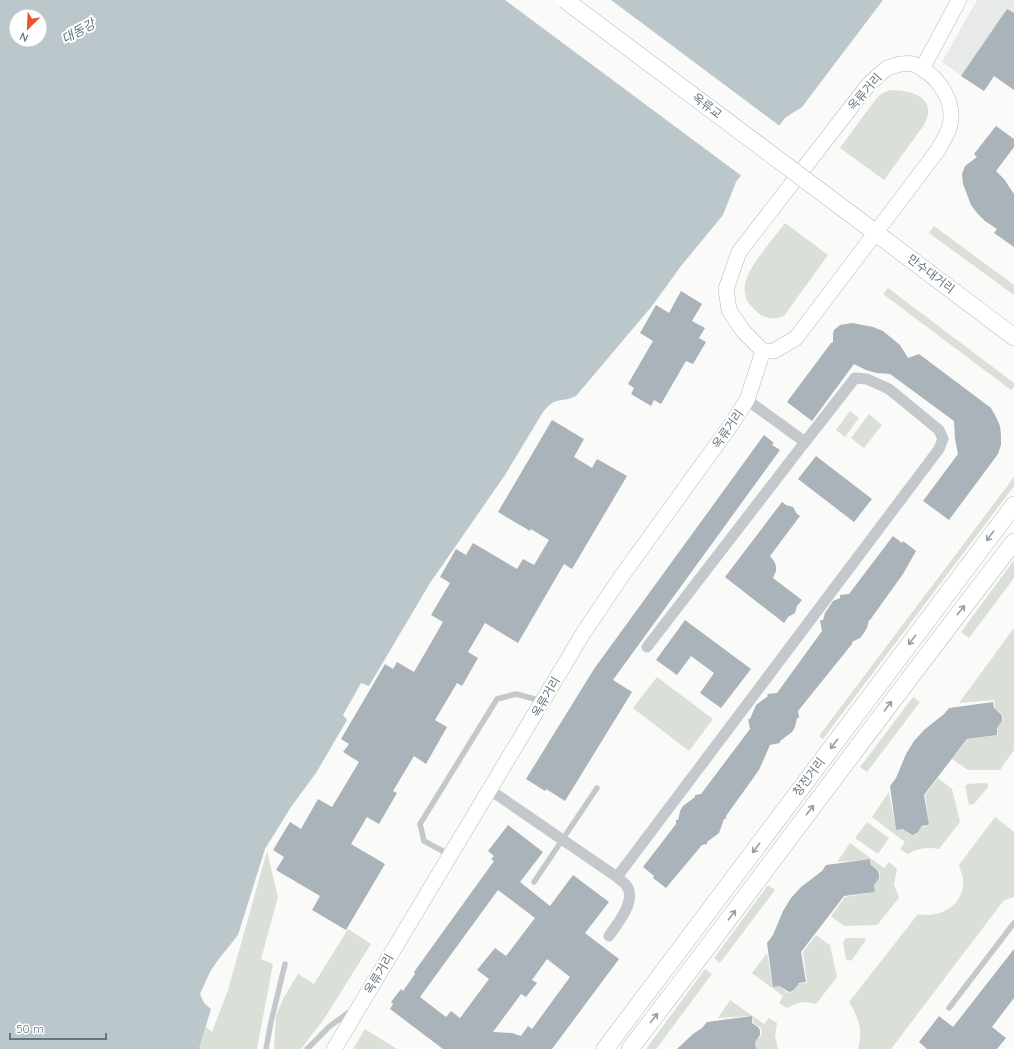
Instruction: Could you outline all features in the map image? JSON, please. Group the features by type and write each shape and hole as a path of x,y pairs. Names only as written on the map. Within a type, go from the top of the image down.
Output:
{"main road":[{"name":"옥류교","path":"565,0 848,212"},
{"name":"만수대거리","path":"848,212 1014,337"},
{"name":"창전거리","path":"605,1049 1014,505"},
{"name":"창전거리","path":"630,1049 937,641 1014,542"}],"street":[{"path":"922,69 959,0"},
{"name":"옥류거리","path":"900,64 913,64 933,75 942,87 951,108 950,124 938,150 876,232 796,338 774,351 763,351 743,331 729,310 726,289 739,252 869,84 887,68 900,64"},
{"name":"옥류거리","path":"334,1049 584,632 621,577 733,422 747,400 763,351"},
{"path":"617,877 934,457 943,439 939,430 889,389 867,379 855,378 647,647"},
{"path":"747,400 805,442"},
{"path":"490,790 617,877 627,886 630,896 627,910 609,936"}],"lane":[{"path":"450,855 424,841 420,824 496,699 516,694 542,701"},
{"path":"534,882 597,788"},
{"path":"950,1008 1014,923"},
{"path":"266,1049 285,964"},
{"path":"307,1049 330,1026 363,1001"}],"shaded area":[{"path":"977,0 1014,0 1014,55 1010,53 984,91 942,62"},
{"path":"890,90 908,92 919,96 926,104 928,113 924,125 884,180 840,148 875,100 881,94"},
{"path":"785,223 828,255 784,316 769,318 759,314 749,303 745,296 746,280 754,264"},
{"path":"934,226 1014,285 1014,295 929,233"},
{"path":"888,288 1014,383 1014,387 1011,390 883,294"},
{"path":"850,411 859,418 845,437 836,430"},
{"path":"869,414 882,425 864,448 851,438"},
{"path":"1014,477 1014,486 823,739 819,736"},
{"path":"1014,560 1014,578 969,638 961,632"},
{"path":"1014,628 1014,750 1000,770 968,770 952,759 968,739 998,735 997,725 1003,721 1003,717 1001,712 995,710 994,700 959,703"},
{"path":"657,677 713,719 689,751 633,708"},
{"path":"913,697 920,702 867,772 860,767"},
{"path":"938,778 952,789 960,822 939,849 923,848 908,854 900,849 905,842 872,817 889,792 896,830 905,829 907,833 913,835 917,834 920,827 929,826 925,795"},
{"path":"968,784 988,784 988,787 974,804 969,805 965,786"},
{"path":"995,817 1014,832 1014,897 1004,900 891,1049 858,1049 860,1036 859,1024 849,1002 918,914 927,915 944,912 951,908 956,902 961,895 963,887 963,878 959,865"},
{"path":"867,822 889,838 878,854 855,838"},
{"path":"850,843 884,868 889,862 897,869 894,884 899,898 877,925 844,926 831,916 845,897 875,892 874,882 879,878 880,874 878,870 872,868 871,859 837,862"},
{"path":"267,851 278,897 261,959 273,964 257,1049 199,1049 206,1027 212,1032 228,990"},
{"path":"768,885 775,890 720,963 714,958"},
{"path":"348,929 371,944 324,1019 301,1049 274,1049 276,1016 283,999 298,974 314,984"},
{"path":"816,935 830,945 837,977 816,1004 801,1003 794,1004 787,1008 779,1003 783,996 752,973 767,953 773,987 782,986 785,991 793,992 797,984 807,983 803,952"},
{"path":"846,938 863,938 866,940 851,961 846,959 843,942"},
{"path":"705,969 712,974 656,1049 646,1049"},
{"path":"730,1000 764,1024 769,1018 777,1023 775,1036 778,1049 756,1049 755,1040 761,1036 762,1031 760,1027 754,1024 751,1016 718,1018"},
{"path":"365,1029 397,1049 353,1049"}],"water":[{"name":"대동강","path":"0,0 883,0 802,107 785,118 736,182 723,215 681,266 652,306 576,396 552,403 543,412 505,475 430,583 369,686 361,683 343,715 347,720 316,773 291,807 265,849 238,935 210,972 200,994 204,1003 211,1009 199,1049 0,1049"}],"pier":[{"path":"505,0 611,0 781,127 743,177"}],"building":[{"path":"1007,9 1014,13 1014,90 994,76 984,91 961,76"},
{"path":"996,126 1014,139 1014,147 996,171 1004,179 1014,194 1014,247 994,233 997,229 985,221 977,213 971,205 963,184 962,174 965,166 977,157 974,154"},
{"path":"681,291 702,304 692,321 705,328 699,338 706,342 693,364 686,361 661,404 654,400 651,406 631,394 634,388 628,384 653,341 640,333 656,305 669,313"},
{"path":"852,323 873,327 883,331 900,345 908,358 919,354 991,408 996,417 1000,426 1001,435 1001,445 998,454 949,520 923,501 958,454 954,421 890,374 876,373 854,364 812,421 787,402 833,342 834,330 840,325"},
{"path":"552,420 584,439 574,457 592,468 597,459 627,476 572,569 564,564 518,643 485,623 468,652 478,658 462,686 457,683 435,720 447,727 426,764 414,756 393,791 397,793 379,824 367,817 351,844 385,864 346,930 312,910 320,896 276,870 284,857 273,850 290,822 301,829 318,799 332,807 359,762 343,752 349,744 341,739 385,664 393,669 397,662 414,672 443,622 431,615 450,583 440,577 456,549 466,555 473,543 517,569 523,559 534,565 549,540 531,529 530,531 498,512"},
{"path":"764,435 774,443 772,445 780,450 613,680 632,692 565,801 526,779 594,669"},
{"path":"816,456 872,499 854,522 798,479"},
{"path":"782,502 793,507 800,516 770,556 776,566 776,571 773,578 802,600 797,606 795,613 788,617 784,623 725,577"},
{"path":"893,536 902,543 903,541 916,551 903,574 869,620 864,633 860,638 852,642 852,644 798,711 799,718 797,718 792,732 780,741 780,743 770,745 759,770 726,816 726,819 724,819 719,833 707,842 707,844 702,845 666,888 653,878 654,876 643,867 676,824 676,820 678,820 683,806 695,797 695,795 701,794 750,729 748,719 750,719 756,705 768,696 767,694 777,693 822,631 820,620 823,620 825,613 833,601 840,598 840,595 849,594"},
{"path":"685,620 751,669 721,708 700,693 714,673 691,656 677,675 656,660"},
{"path":"993,702 994,708 1001,714 1002,717 1002,721 997,728 997,735 967,739 924,795 929,825 922,826 917,833 913,835 903,829 896,830 890,786 896,778 906,754 914,741 949,708"},
{"path":"508,825 543,852 520,882 550,906 573,875 609,902 585,933 619,959 552,1049 443,1049 390,1009 393,1004 391,1002 401,989 403,991 415,974 414,972 494,861 491,859 494,856 488,851","holes":["498,890 535,918 506,956 495,948 477,970 489,979 460,1018 451,1011 446,1017 420,997","547,959 570,977 532,1029 528,1026 521,1036 512,1033 493,1032 521,994 526,997 537,983 532,980"]},
{"path":"870,859 871,865 878,871 879,874 879,878 874,885 875,892 844,896 801,952 806,982 799,983 794,990 790,992 780,986 773,987 767,943 773,935 783,911 791,898 801,887 822,871 826,865"},
{"path":"1014,949 1014,998 992,1027 1006,1038 997,1049 927,1049 919,1042 939,1016 953,1027"},
{"path":"752,1016 752,1023 759,1028 760,1031 760,1035 755,1042 756,1049 677,1049 707,1022"}]}
